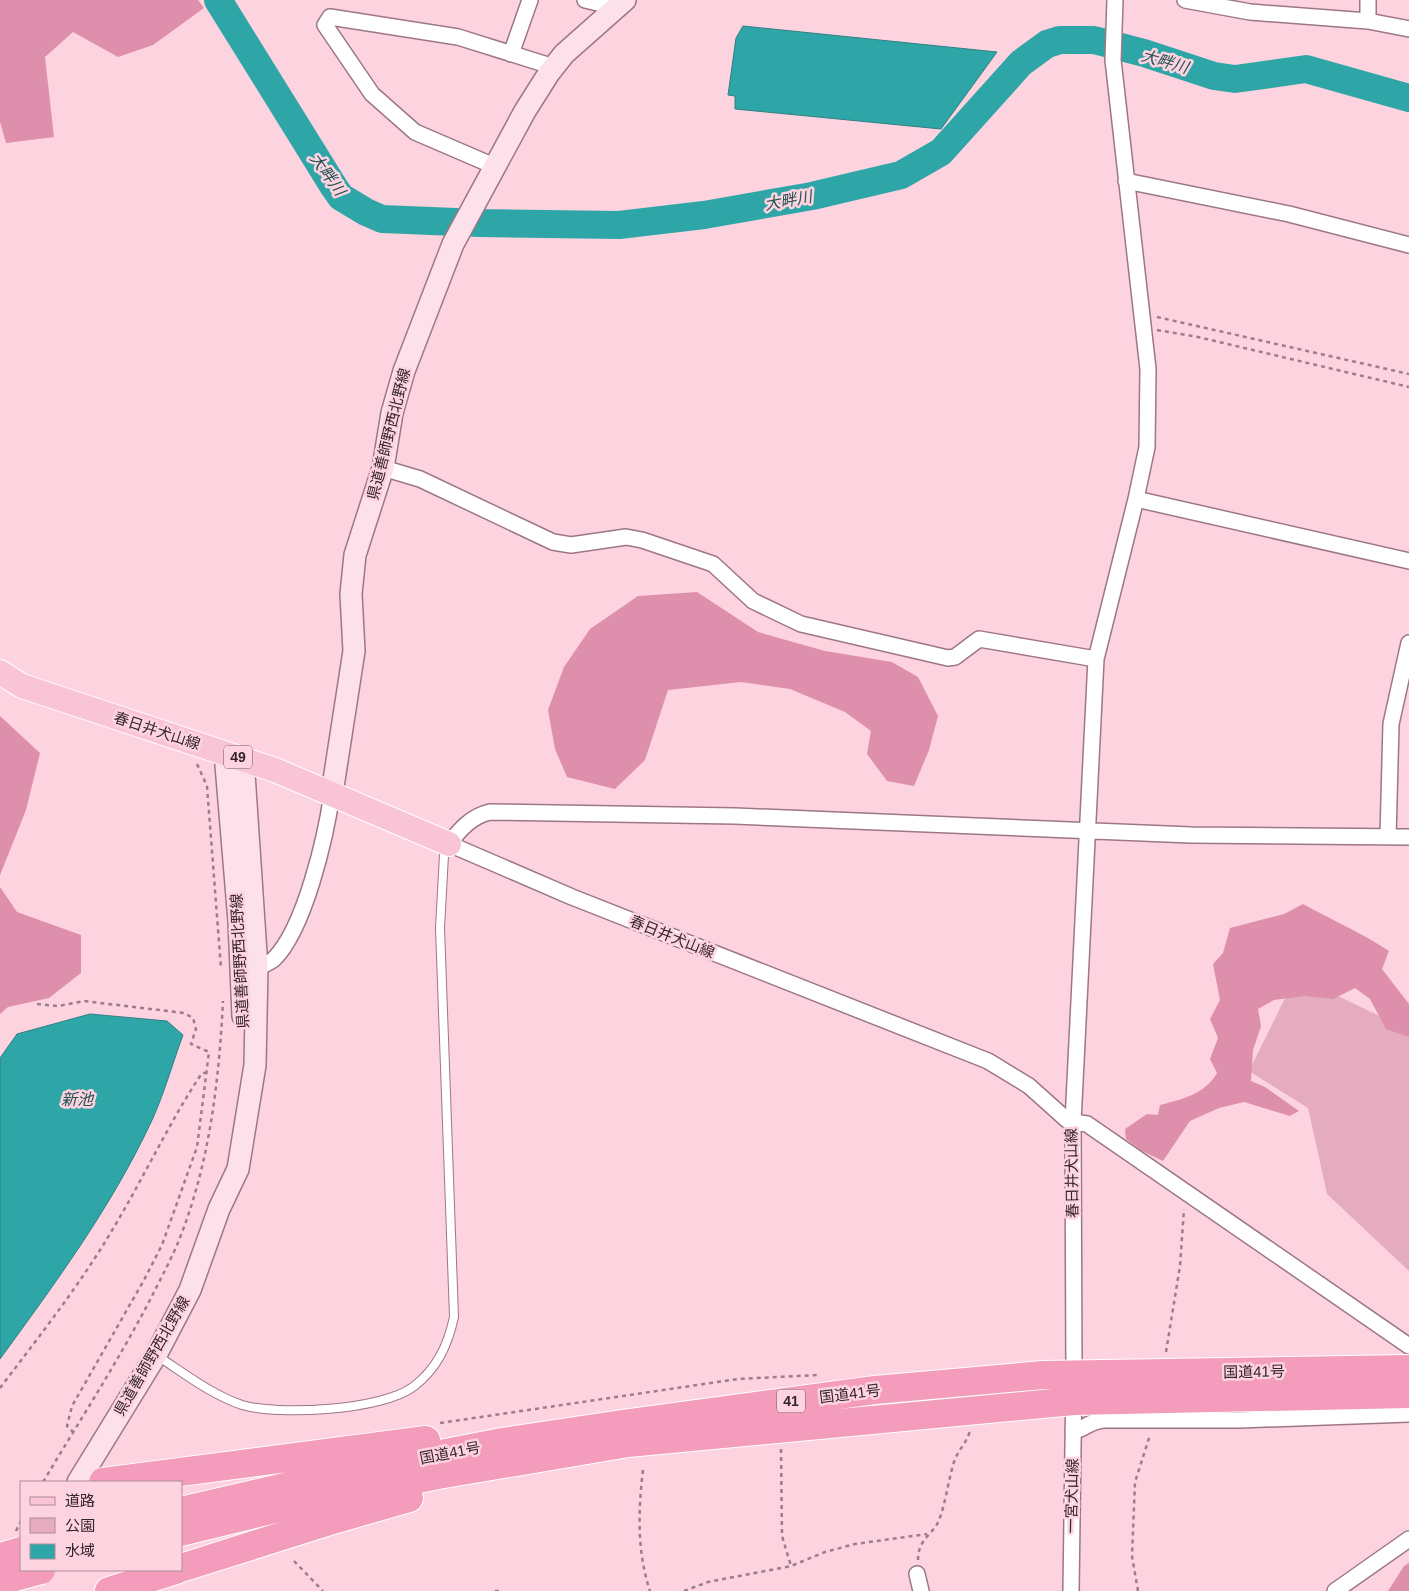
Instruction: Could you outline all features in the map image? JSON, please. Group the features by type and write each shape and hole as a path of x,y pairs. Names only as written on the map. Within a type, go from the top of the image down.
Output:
{"highway":[{"name":"国道41号","path":"182,1532 283,1507 438,1475 628,1443 1074,1388 1409,1369"},
{"name":"国道41号","path":"182,1510 359,1470 502,1442 875,1390 1043,1374 1074,1388 1409,1394"},
{"path":"111,1481 402,1444 639,1407 800,1388 875,1390"},
{"path":"182,1568 336,1519 439,1490 591,1457 628,1443"},
{"path":"0,1558 20,1551"},
{"path":"0,1582 38,1571"},
{"path":"109,1591 173,1571"}],"main road":[{"name":"県道善師野西北野線","path":"332,793 354,651 352,594 356,555 383,468 392,413 404,371 453,244 525,110 554,67 583,36 618,5"},
{"name":"春日井犬山線","path":"0,672 22,686 122,721 234,756 332,793 449,844"},
{"name":"県道善師野西北野線","path":"79,1481 156,1355 190,1290 219,1210 238,1169 255,1065 257,968 234,756"},
{"name":"県道善師野西北野線","path":"234,756 244,1039 238,1169"},
{"path":"18,1591 28,1571"}],"street":[{"path":"512,54 530,0"},
{"path":"585,0 618,5"},
{"path":"1115,0 1113,60 1148,369 1147,447 1096,659 1073,1122 1087,1124 1409,1346"},
{"path":"1185,0 1250,12 1368,21 1409,29"},
{"path":"1368,0 1368,21"},
{"path":"494,166 415,132 372,94 325,25 330,17 458,37 554,67"},
{"path":"1126,181 1289,214 1409,245"},
{"path":"383,468 427,482 553,542 571,545 626,537 714,564 752,601 801,624 829,632 948,658 955,657 979,639 1096,659"},
{"path":"1136,499 1409,561"},
{"path":"1388,837 1391,724 1409,643"},
{"name":"県道善師野西北野線","path":"257,968 273,960 291,933 307,896 322,847 332,793"},
{"path":"449,844 466,824 481,814 490,812 735,816 1191,835 1409,837"},
{"name":"春日井犬山線","path":"449,844 572,897 988,1061 1028,1086 1067,1120 1073,1122 1074,1388"},
{"name":"一宮犬山線","path":"1070,1591 1074,1388"},
{"path":"1073,1432 1082,1430 1090,1421 1409,1414"},
{"path":"1336,1591 1409,1539"},
{"path":"917,1574 921,1591"}],"lane":[{"path":"156,1355 213,1393 243,1405 276,1411 313,1410 384,1400 412,1388 442,1356 449,1342 454,1317 440,928 444,855 449,844"}],"path":[{"path":"1142,313 1409,374"},
{"path":"1143,330 1198,337 1409,387"},
{"path":"190,741 191,752 207,786 222,977"},
{"path":"44,1481 138,1322 166,1270 182,1234 204,1159 217,1089 223,996"},
{"path":"37,1004 58,1006 84,1002 184,1013 193,1018 196,1029 191,1044 209,1052 197,1147 162,1245 72,1406 67,1426 73,1432"},
{"path":"0,1388 77,1286 117,1222 174,1115 202,1073 206,1073"},
{"path":"1166,1356 1180,1266 1185,1191"},
{"path":"1138,1591 1132,1556 1135,1482 1154,1420"},
{"path":"917,1574 918,1553 927,1534 939,1521 957,1452 966,1443 971,1428"},
{"path":"781,1448 782,1536 791,1566"},
{"path":"643,1470 639,1503 640,1537 642,1568 650,1591"},
{"path":"684,1591 708,1582 791,1566 825,1552 855,1544 927,1534"},
{"path":"294,1561 323,1591"},
{"path":"495,1591 502,1591"}],"green space":[{"path":"1296,976 1409,1030 1409,1271 1327,1194 1308,1108 1249,1071"}],"shaded area":[{"path":"0,0 198,0 204,8 153,45 118,57 73,32 45,57 54,137 6,143 0,122"},
{"path":"697,592 758,632 825,651 892,662 918,677 938,716 929,750 914,786 887,781 867,754 871,731 845,712 790,689 741,682 668,690 645,760 615,789 567,777 555,749 548,710 564,667 590,629 638,596"},
{"path":"0,716 40,753 26,810 0,875"},
{"path":"0,887 17,912 81,935 81,973 49,998 8,1007 0,1014"},
{"path":"1303,904 1358,932 1389,951 1382,969 1409,1004 1409,1037 1386,1029 1370,999 1355,988 1333,999 1305,996 1274,1000 1258,1009 1261,1026 1253,1050 1251,1081 1265,1087 1299,1111 1290,1116 1244,1102 1219,1108 1190,1121 1163,1161 1142,1151 1126,1139 1125,1129 1147,1114 1158,1115 1160,1105 1185,1098 1200,1091 1217,1073 1210,1059 1218,1038 1210,1019 1220,1000 1213,964 1223,953 1230,928 1284,914"},
{"path":"1409,1563 1409,1591 1388,1591 1404,1566"}],"water":[{"path":"743,26 997,52 941,129 735,109 735,96 728,95 736,38"},
{"name":"新池","path":"90,1014 167,1021 183,1035 153,1118 120,1182 62,1272 0,1359 0,1058 17,1034"}],"waterway":[{"name":"大畔川","path":"218,0 341,197 382,219 480,223 619,225 704,215 812,196 901,175 941,152 1021,63 1047,44 1060,40 1094,40 1144,53 1214,76 1235,79 1306,69 1409,98"}]}
